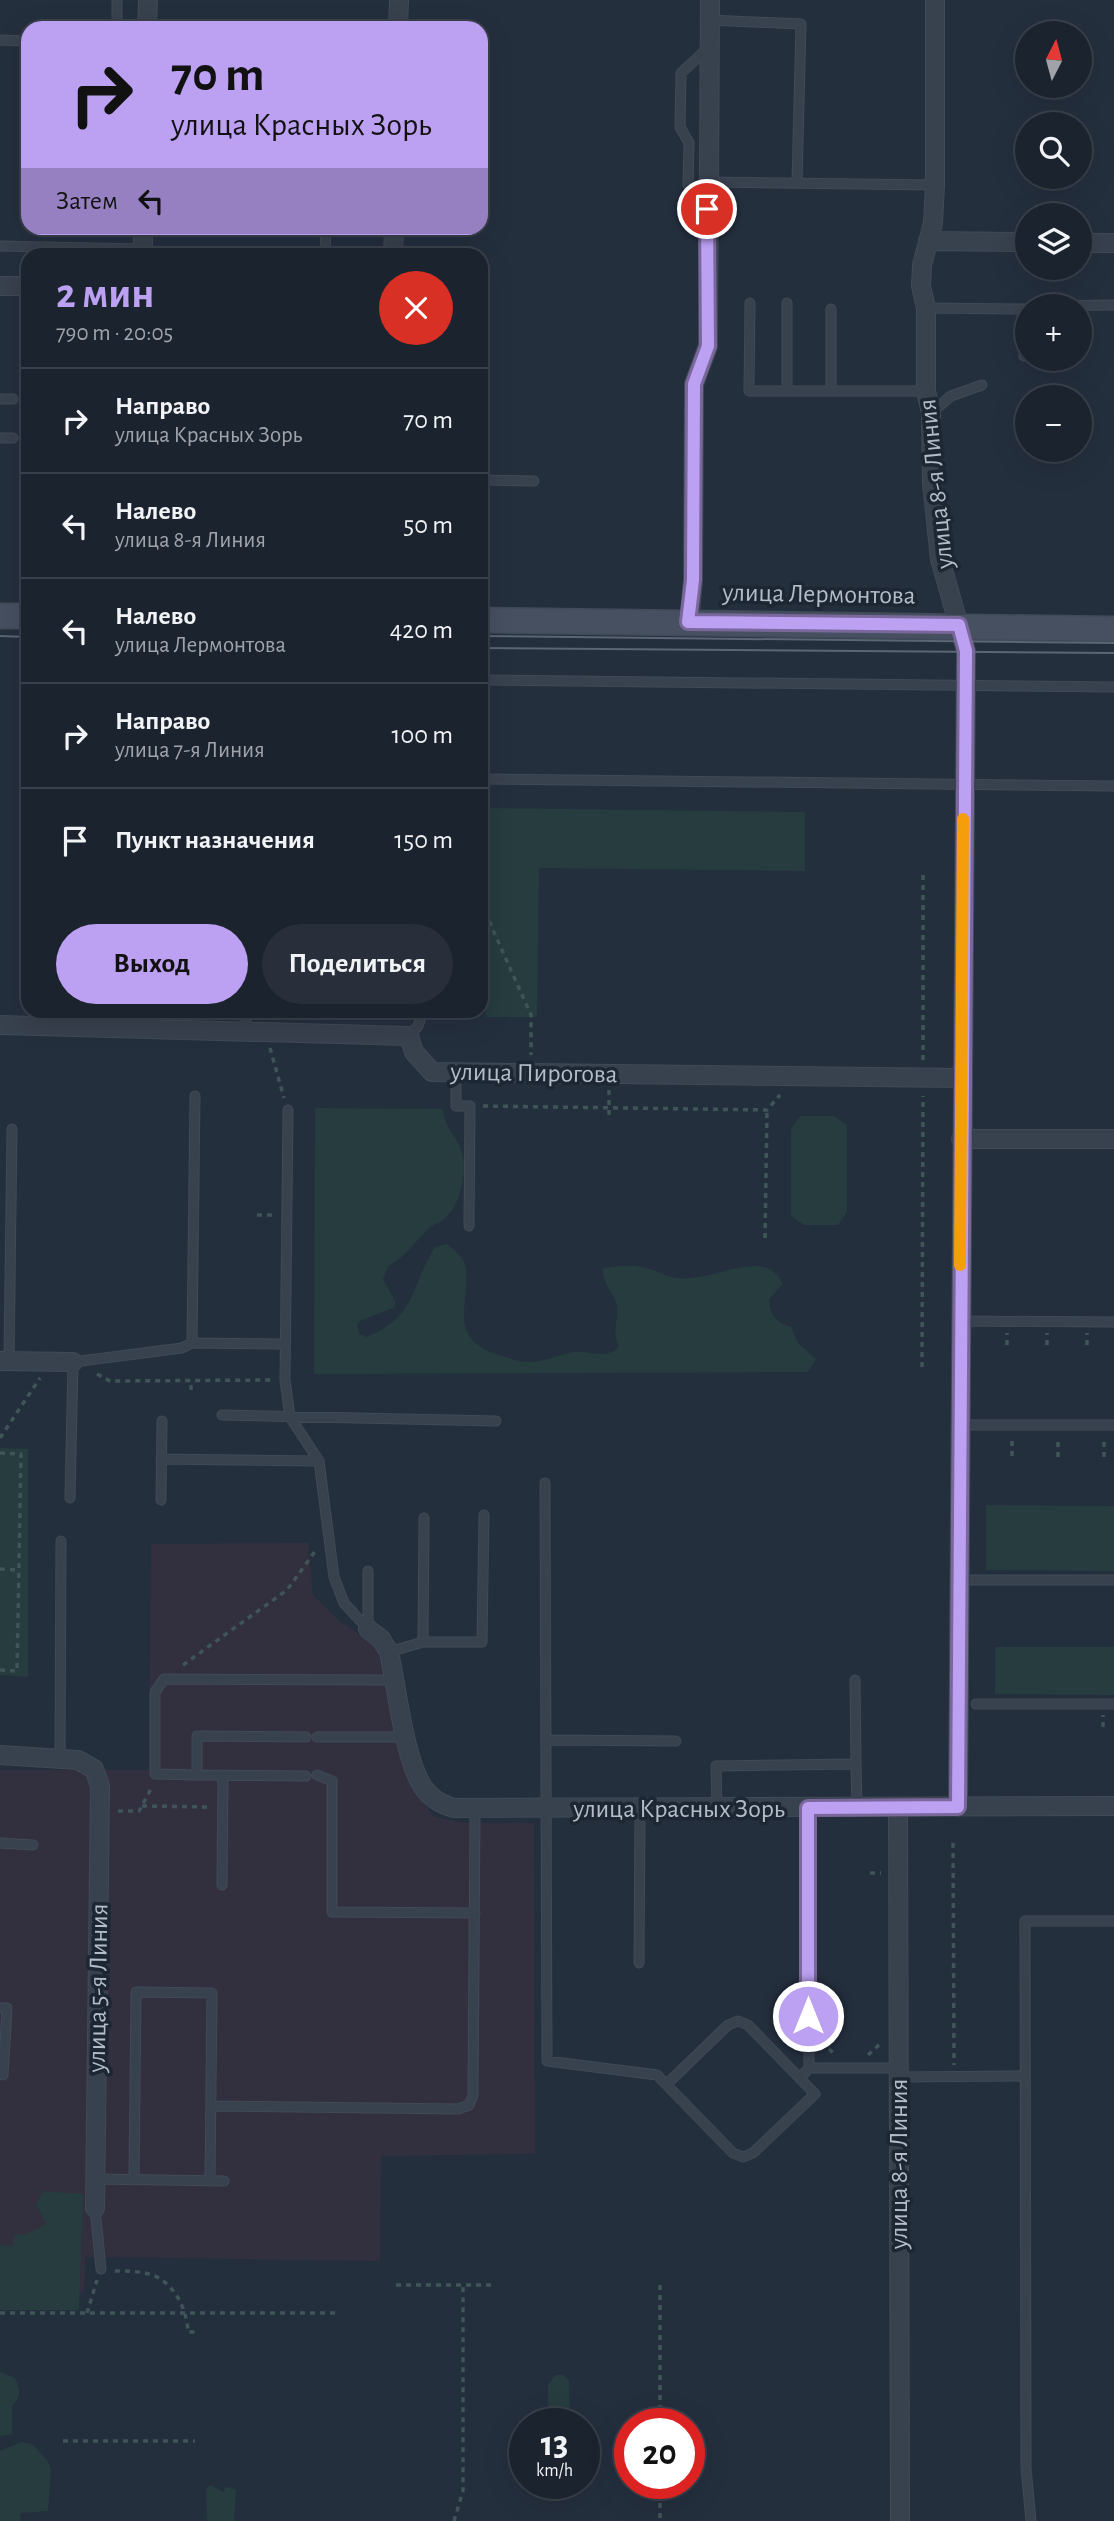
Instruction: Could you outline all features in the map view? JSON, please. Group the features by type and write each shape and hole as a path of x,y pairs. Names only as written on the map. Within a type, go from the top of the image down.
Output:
{"main road":[{"path":"0,616 21,616"},
{"name":"улица Лермонтова","path":"488,620 1114,629"}],"street":[{"path":"147,21 148,0"},
{"path":"398,21 399,0"},
{"path":"688,622 693,580 694,384 708,346 710,0"},
{"name":"улица 8-я Линия","path":"935,0 935,185 933,223 921,286 926,308 926,391 931,413 932,483 940,559 966,651 958,1807"},
{"path":"928,241 1015,242"},
{"path":"1092,243 1114,243"},
{"path":"0,286 21,286"},
{"path":"0,1025 67,1023 246,1032 409,1036"},
{"name":"улица Пирогова","path":"409,1036 414,1052 432,1072 962,1078"},
{"path":"961,1139 1114,1139"},
{"path":"5,1361 73,1362"},
{"path":"368,1629 381,1639 389,1652"},
{"name":"улица Красных Зорь","path":"389,1652 407,1737 423,1787 436,1802 475,1810 1114,1805"},
{"path":"0,1755 60,1757"},
{"name":"улица 5-я Линия","path":"60,1757 78,1760 94,1769 100,1786 95,2208"},
{"name":"улица 8-я Линия","path":"898,1807 900,2521"}],"lane":[{"path":"117,0 117,21"},
{"path":"709,20 801,24 797,183"},
{"path":"0,40 21,41"},
{"path":"688,185 689,143 680,127 681,73 709,47"},
{"path":"707,182 935,185"},
{"path":"0,246 48,248"},
{"path":"750,303 749,391 926,391"},
{"path":"787,303 787,391"},
{"path":"1092,305 1114,305"},
{"path":"926,308 1015,309"},
{"path":"831,309 831,391"},
{"path":"931,413 951,396 982,385"},
{"path":"0,399 13,399"},
{"path":"0,438 13,438"},
{"path":"488,480 534,481"},
{"path":"488,680 1114,687"},
{"path":"488,779 1114,786"},
{"path":"246,1018 246,1032"},
{"path":"409,1036 421,1018"},
{"path":"456,1072 456,1106 470,1106 469,1226"},
{"path":"192,1343 195,1096"},
{"path":"288,1110 285,1380 290,1417 319,1461 334,1577 344,1603 368,1629"},
{"path":"5,1361 12,1129"},
{"path":"960,1321 1114,1322"},
{"path":"70,1498 73,1362 182,1348 192,1343 285,1345"},
{"path":"222,1416 496,1421"},
{"path":"161,1500 162,1421"},
{"path":"960,1425 1109,1425"},
{"path":"161,1459 319,1461"},
{"path":"545,1483 547,2061 643,2071 657,2075 733,2153 743,2157 753,2153 815,2094 748,2025 738,2021 728,2025 667,2084"},
{"path":"389,1652 423,1642 482,1642 484,1515"},
{"path":"423,1642 424,1518"},
{"path":"60,1757 61,1541"},
{"path":"368,1571 368,1629"},
{"path":"959,1580 1114,1580"},
{"path":"306,1776 155,1774 155,1692 159,1682 169,1678 395,1680"},
{"path":"855,1680 857,1807"},
{"path":"976,1704 1114,1704"},
{"path":"197,1774 197,1736 306,1737"},
{"path":"317,1737 407,1737"},
{"path":"546,1740 676,1741"},
{"path":"717,1809 716,1766 856,1764"},
{"path":"222,1885 223,1775"},
{"path":"317,1775 332,1781 332,1912 475,1913"},
{"path":"800,2078 808,2068 808,1808"},
{"path":"639,1963 640,1809"},
{"path":"211,2106 458,2109 468,2105 473,2095 475,1810"},
{"path":"0,1843 33,1845"},
{"path":"1031,2521 1026,2468 1025,1921 1114,1921"},
{"path":"134,2180 136,1992 212,1993 210,2180"},
{"path":"0,2008 7,2008 3,2075"},
{"path":"808,2068 954,2077 1025,2076"},
{"path":"96,2179 224,2181"},
{"path":"95,2208 101,2269"}],"path":[{"path":"922,1367 923,871"},
{"path":"488,920 531,1015 530,1064"},
{"path":"266,1032 288,1110"},
{"path":"765,1238 767,1110 798,1076"},
{"path":"470,1106 767,1110"},
{"path":"609,1108 609,1115"},
{"path":"0,1437 51,1361"},
{"path":"73,1362 110,1381 285,1380"},
{"path":"191,1380 191,1390"},
{"path":"1058,1425 1058,1457"},
{"path":"1104,1457 1109,1425"},
{"path":"0,1453 21,1454 17,1671 0,1670"},
{"path":"159,1682 287,1590 328,1534"},
{"path":"0,1569 19,1570"},
{"path":"138,1811 155,1774"},
{"path":"142,1806 223,1807"},
{"path":"953,1843 954,2077"},
{"path":"870,1873 878,1873"},
{"path":"818,2034 829,2050 837,2056"},
{"path":"857,2058 875,2050 885,2034"},
{"path":"86,2313 101,2269 149,2274 160,2280 177,2297 188,2313 188,2332 195,2332"},
{"path":"396,2285 491,2285"},
{"path":"454,2521 463,2491 463,2285"},
{"path":"660,2285 660,2408"},
{"path":"0,2313 338,2313"},
{"path":"64,2441 195,2441"},
{"path":"660,2499 660,2521"}],"shaded area":[{"path":"308,1543 313,1595 338,1620 377,1646 412,1787 434,1817 465,1823 534,1823 535,2154 381,2156 380,2261 85,2257 84,2292 0,2291 0,1770 149,1770 151,1544"}],"green space":[{"path":"488,808 805,812 805,871 539,868 537,1017 488,1017"},
{"path":"315,1108 443,1109 446,1123 459,1144 463,1157 463,1181 455,1206 445,1218 429,1228 405,1254 388,1266 383,1279 395,1301 395,1307 360,1321 357,1326 360,1334 367,1337 396,1319 411,1299 435,1247 447,1244 461,1257 466,1268 466,1329 481,1347 508,1358 532,1362 575,1352 602,1354 614,1351 619,1346 615,1331 617,1306 604,1279 603,1268 635,1266 673,1277 687,1278 758,1266 774,1272 783,1284 769,1299 774,1317 791,1327 798,1343 816,1359 808,1372 314,1374"},
{"path":"800,1116 834,1116 847,1125 847,1212 838,1225 804,1225 791,1216 791,1129"},
{"path":"0,1448 28,1449 28,1677 0,1675"},
{"path":"986,1505 1114,1506 1114,1571 986,1570"},
{"path":"995,1647 1114,1647 1114,1695 995,1694"},
{"path":"43,2191 83,2194 79,2310 0,2310 0,2245 13,2246 14,2235 27,2234 47,2224 36,2205"},
{"path":"0,2372 15,2378 19,2393 12,2406 12,2434 0,2436"},
{"path":"555,2375 563,2375 569,2381 570,2408 548,2408 548,2385"},
{"path":"22,2442 32,2444 48,2461 51,2470 48,2511 21,2513 20,2521 0,2521 0,2451"},
{"path":"210,2485 224,2492 225,2487 236,2489 234,2521 207,2521 206,2488"}],"tram line":[{"path":"0,636 21,637"},
{"path":"488,636 1114,643"},
{"path":"488,648 1114,653"}],"slow traffic":[{"path":"960,1265 963,819"}],"route":[{"path":"707,209 708,346 694,384 693,580 688,622 959,625 966,651 958,1807 808,1808 808,2016"}]}
